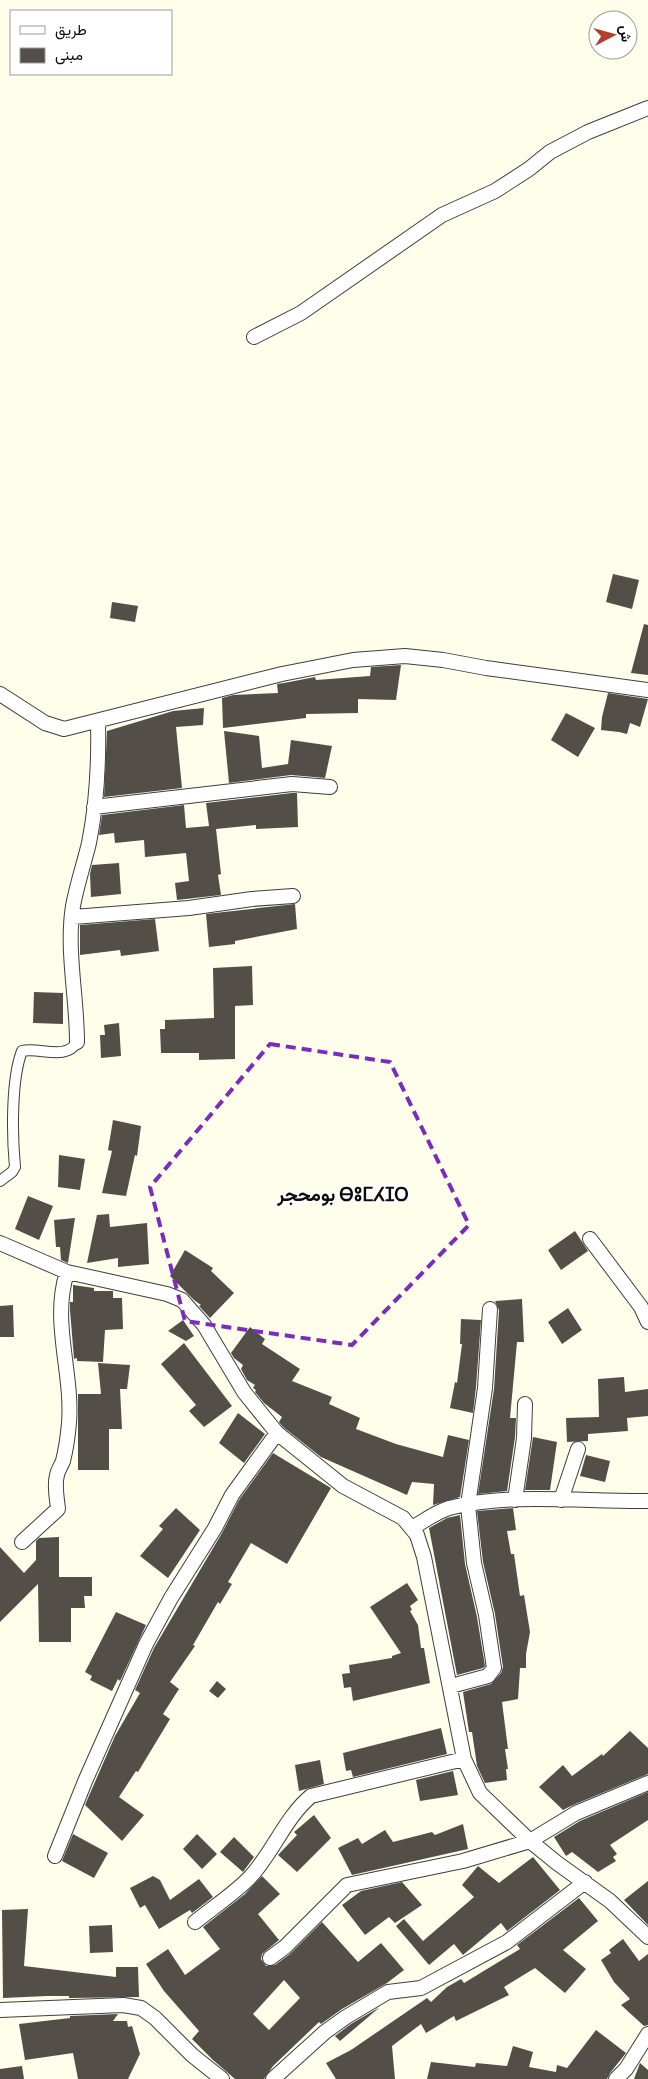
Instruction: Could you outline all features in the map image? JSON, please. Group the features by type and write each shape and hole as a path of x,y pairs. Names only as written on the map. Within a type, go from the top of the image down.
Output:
{"street":[{"path":"254,337 301,312 442,215 495,191 529,169 550,152 588,132 648,108"},
{"path":"0,694 45,723 64,728 282,674 353,660 405,656 648,690"},
{"path":"0,1181 12,1172 15,1167 14,1108 18,1062 22,1052 31,1049 65,1052 73,1049 76,1042 71,938 73,906 89,841 94,807 98,721"},
{"path":"94,807 292,784 330,787"},
{"path":"73,917 189,908 252,899 293,896"},
{"path":"590,1239 640,1307 648,1322"},
{"path":"0,1243 67,1272 167,1294 182,1300 204,1325 244,1392 277,1433 343,1486 403,1518 417,1535 424,1557 451,1686 464,1760 480,1792 530,1841 556,1863 610,1901 648,1937"},
{"path":"22,1542 58,1509 56,1494 57,1476 63,1460 69,1424 70,1401 60,1317 62,1287 67,1272"},
{"path":"451,1686 488,1676 494,1668 486,1615 474,1563 468,1505 485,1388 490,1309"},
{"path":"515,1500 515,1489 524,1438 525,1404"},
{"path":"55,1856 86,1779 146,1644 171,1598 215,1528 232,1495 277,1433"},
{"path":"561,1500 578,1449"},
{"path":"412,1528 448,1509 468,1505 515,1500 648,1501"},
{"path":"196,1922 251,1876 298,1807 311,1796 464,1760"},
{"path":"270,1958 285,1947 346,1885 463,1861 530,1841 576,1813 648,1783"},
{"path":"274,2079 325,2032 346,2017 388,1992 421,1988 507,1942 585,1882"},
{"path":"0,2010 123,2005 141,2008 155,2018 192,2055 222,2079"},
{"path":"616,2079 626,2069 648,2034"}],"highlighted area":[{"path":"270,1044 390,1062 469,1225 352,1345 185,1321 150,1187"}],"building":[{"path":"613,574 639,580 632,609 606,602"},
{"path":"112,602 138,606 135,622 110,618"},
{"path":"644,624 648,625 648,675 631,673"},
{"path":"401,665 396,700 358,699 358,713 306,714 306,718 223,728 222,698 233,695 278,693 277,684 315,677 316,680 370,676 371,667"},
{"path":"608,693 648,699 640,727 630,723 627,734 601,730"},
{"path":"204,708 203,725 176,727 182,788 104,797 107,731 173,711"},
{"path":"566,713 595,728 578,757 551,740"},
{"path":"224,731 259,736 262,768 288,764 291,740 332,746 325,778 291,775 229,783"},
{"path":"297,793 298,827 256,829 256,825 216,829 221,874 218,875 221,895 177,900 175,883 189,881 186,853 145,857 144,840 115,843 114,833 99,835 102,815 184,805 186,828 209,826 206,803"},
{"path":"119,863 121,894 91,897 90,874 92,865"},
{"path":"295,904 297,929 235,941 235,944 209,947 206,914"},
{"path":"155,919 159,951 121,956 120,950 80,955 80,925"},
{"path":"252,966 253,1005 235,1006 235,1059 199,1060 199,1053 161,1053 160,1029 165,1029 165,1020 214,1018 213,968"},
{"path":"34,992 63,993 63,1024 33,1023"},
{"path":"119,1023 121,1056 101,1058 100,1035 105,1035 104,1025"},
{"path":"113,1120 141,1126 137,1156 135,1155 126,1196 102,1193 112,1151 108,1150"},
{"path":"59,1155 85,1159 80,1190 58,1187"},
{"path":"28,1196 53,1206 39,1240 15,1229"},
{"path":"109,1214 110,1227 147,1223 149,1264 118,1267 118,1258 87,1263 97,1215"},
{"path":"75,1218 68,1263 61,1260 60,1247 56,1247 54,1220"},
{"path":"575,1231 588,1251 561,1270 548,1250"},
{"path":"185,1250 213,1268 211,1271 234,1293 210,1318 199,1306 201,1305 170,1276"},
{"path":"73,1285 94,1288 94,1291 113,1291 113,1298 122,1298 123,1329 105,1330 103,1362 77,1361 77,1358 74,1359 70,1310 70,1302 73,1302"},
{"path":"522,1299 524,1342 517,1342 510,1418 516,1418 515,1437 507,1491 478,1494 494,1389 499,1310 495,1301"},
{"path":"13,1305 14,1337 0,1337 0,1306"},
{"path":"568,1308 582,1330 562,1344 548,1322"},
{"path":"461,1319 481,1320 473,1413 450,1408 455,1382 457,1383 462,1344 460,1344"},
{"path":"183,1320 194,1336 186,1341 168,1331"},
{"path":"250,1327 265,1339 262,1344 300,1369 292,1381 332,1397 329,1404 360,1418 356,1429 396,1444 443,1457 448,1435 469,1440 460,1497 433,1505 434,1484 412,1482 407,1495 321,1457 283,1427 279,1422 282,1417 264,1403 255,1392 256,1390 253,1388 255,1385 247,1380 241,1369 243,1365 231,1353"},
{"path":"184,1343 232,1406 204,1427 189,1411 196,1405 161,1364"},
{"path":"98,1363 130,1365 127,1389 120,1389 122,1429 109,1429 109,1470 78,1470 78,1394 101,1394"},
{"path":"624,1377 625,1392 648,1389 648,1416 627,1418 628,1431 588,1434 588,1441 567,1442 566,1418 599,1417 598,1379"},
{"path":"238,1413 265,1434 244,1463 219,1443"},
{"path":"533,1437 557,1442 550,1490 525,1490"},
{"path":"273,1453 331,1488 287,1564 251,1543 228,1582 232,1584 220,1604 218,1602 193,1645 195,1646 170,1682 179,1689 163,1714 170,1719 138,1772 136,1771 119,1797 144,1815 122,1841 85,1805 115,1736 140,1693 135,1690 154,1648 222,1533 239,1500"},
{"path":"586,1455 610,1461 605,1482 580,1476"},
{"path":"176,1508 200,1530 168,1578 140,1556 163,1529 159,1526"},
{"path":"513,1508 516,1530 507,1531 511,1554 514,1554 520,1596 524,1595 530,1632 526,1654 526,1668 520,1668 518,1699 502,1702 508,1749 505,1749 508,1769 506,1769 507,1780 485,1783 477,1766 472,1732 469,1732 463,1692 491,1684 501,1673 503,1667 495,1614 483,1562 477,1511"},
{"path":"460,1515 465,1564 477,1617 485,1666 457,1675 429,1528 447,1518"},
{"path":"59,1537 59,1577 92,1577 92,1596 84,1596 85,1608 71,1608 71,1642 39,1642 38,1584 0,1622 0,1547 24,1573 36,1560 36,1541 39,1538"},
{"path":"407,1583 418,1600 410,1606 412,1610 410,1611 418,1625 421,1648 424,1648 430,1683 353,1701 351,1687 344,1688 342,1674 350,1673 349,1665 392,1658 392,1656 401,1653 370,1607"},
{"path":"116,1612 146,1625 120,1681 118,1679 112,1691 90,1680 92,1676 85,1672"},
{"path":"217,1681 226,1689 218,1698 209,1691"},
{"path":"441,1728 447,1754 353,1777 351,1770 346,1771 343,1753"},
{"path":"630,1731 648,1748 648,1774 563,1810 539,1787 563,1765 572,1776 602,1754 603,1756"},
{"path":"320,1760 324,1784 299,1791 295,1765"},
{"path":"453,1771 458,1795 420,1801 416,1780"},
{"path":"648,1792 648,1820 610,1845 617,1854 613,1857 616,1861 598,1872 572,1852 566,1856 554,1837 580,1821"},
{"path":"314,1815 331,1838 297,1872 278,1855 297,1835 294,1832"},
{"path":"463,1824 468,1849 352,1875 338,1848 358,1838 362,1844 385,1830 393,1842 432,1832 435,1835"},
{"path":"73,1834 108,1853 94,1878 62,1861"},
{"path":"197,1834 217,1854 202,1869 183,1849"},
{"path":"234,1837 254,1857 243,1872 220,1852"},
{"path":"533,1857 560,1890 507,1931 501,1923 463,1955 454,1944 429,1965 396,1926 404,1919 423,1941 474,1897 462,1885 478,1866 499,1883"},
{"path":"153,1876 160,1880 170,1900 199,1879 213,1897 192,1913 190,1910 159,1929 145,1905 140,1908 130,1888"},
{"path":"262,1876 280,1894 258,1914 279,1940 262,1954 261,1959 266,1966 275,1965 290,1954 322,1922 358,1962 381,1943 404,1970 387,1983 342,2009 321,2024 319,2022 273,2066 264,2079 235,2079 213,2060 192,2039 199,2031 164,1991 146,1964 168,1949 185,1975 220,1949 203,1927 245,1894","holes":["284,1980 300,1998 269,2030 253,2014"]},
{"path":"648,1881 648,1925 624,1900"},
{"path":"402,1882 422,1905 395,1923 389,1917 365,1935 342,1905 361,1891"},
{"path":"579,1898 598,1921 563,1950 586,1969 565,1993 535,1968 504,1987 509,1995 456,2021 454,2016 426,2033 421,2024 392,2046 395,2079 336,2079 326,2063 351,2050 427,1998 431,2002 447,1987 461,1979 464,1983 520,1949 517,1945"},
{"path":"28,1909 24,1966 116,1977 116,1967 138,1967 139,1997 69,1998 69,1996 47,1996 3,1998 2,1910"},
{"path":"112,1925 113,1952 90,1953 89,1926"},
{"path":"623,1939 639,1961 648,1954 648,2025 644,2026 621,2005 630,1999 614,1982 601,1960 611,1953 609,1950"},
{"path":"380,2007 340,2041 335,2036 351,2024"},
{"path":"118,2014 113,2021 127,2021 128,2027 132,2026 140,2054 128,2079 78,2079 73,2053 25,2060 19,2024 70,2018 70,2016"},
{"path":"596,2030 626,2053 607,2079 427,2079 431,2062 475,2067 476,2063 507,2066 513,2046 533,2052 529,2067 556,2072 557,2065 567,2068"},
{"path":"640,2063 648,2070 648,2079 634,2079"},
{"path":"22,2066 24,2079 0,2079 0,2069"}],"district":[{"name":"بومحجر ⴱⵓⵎⵃⵊⵔ","path":"343,1194"}]}
